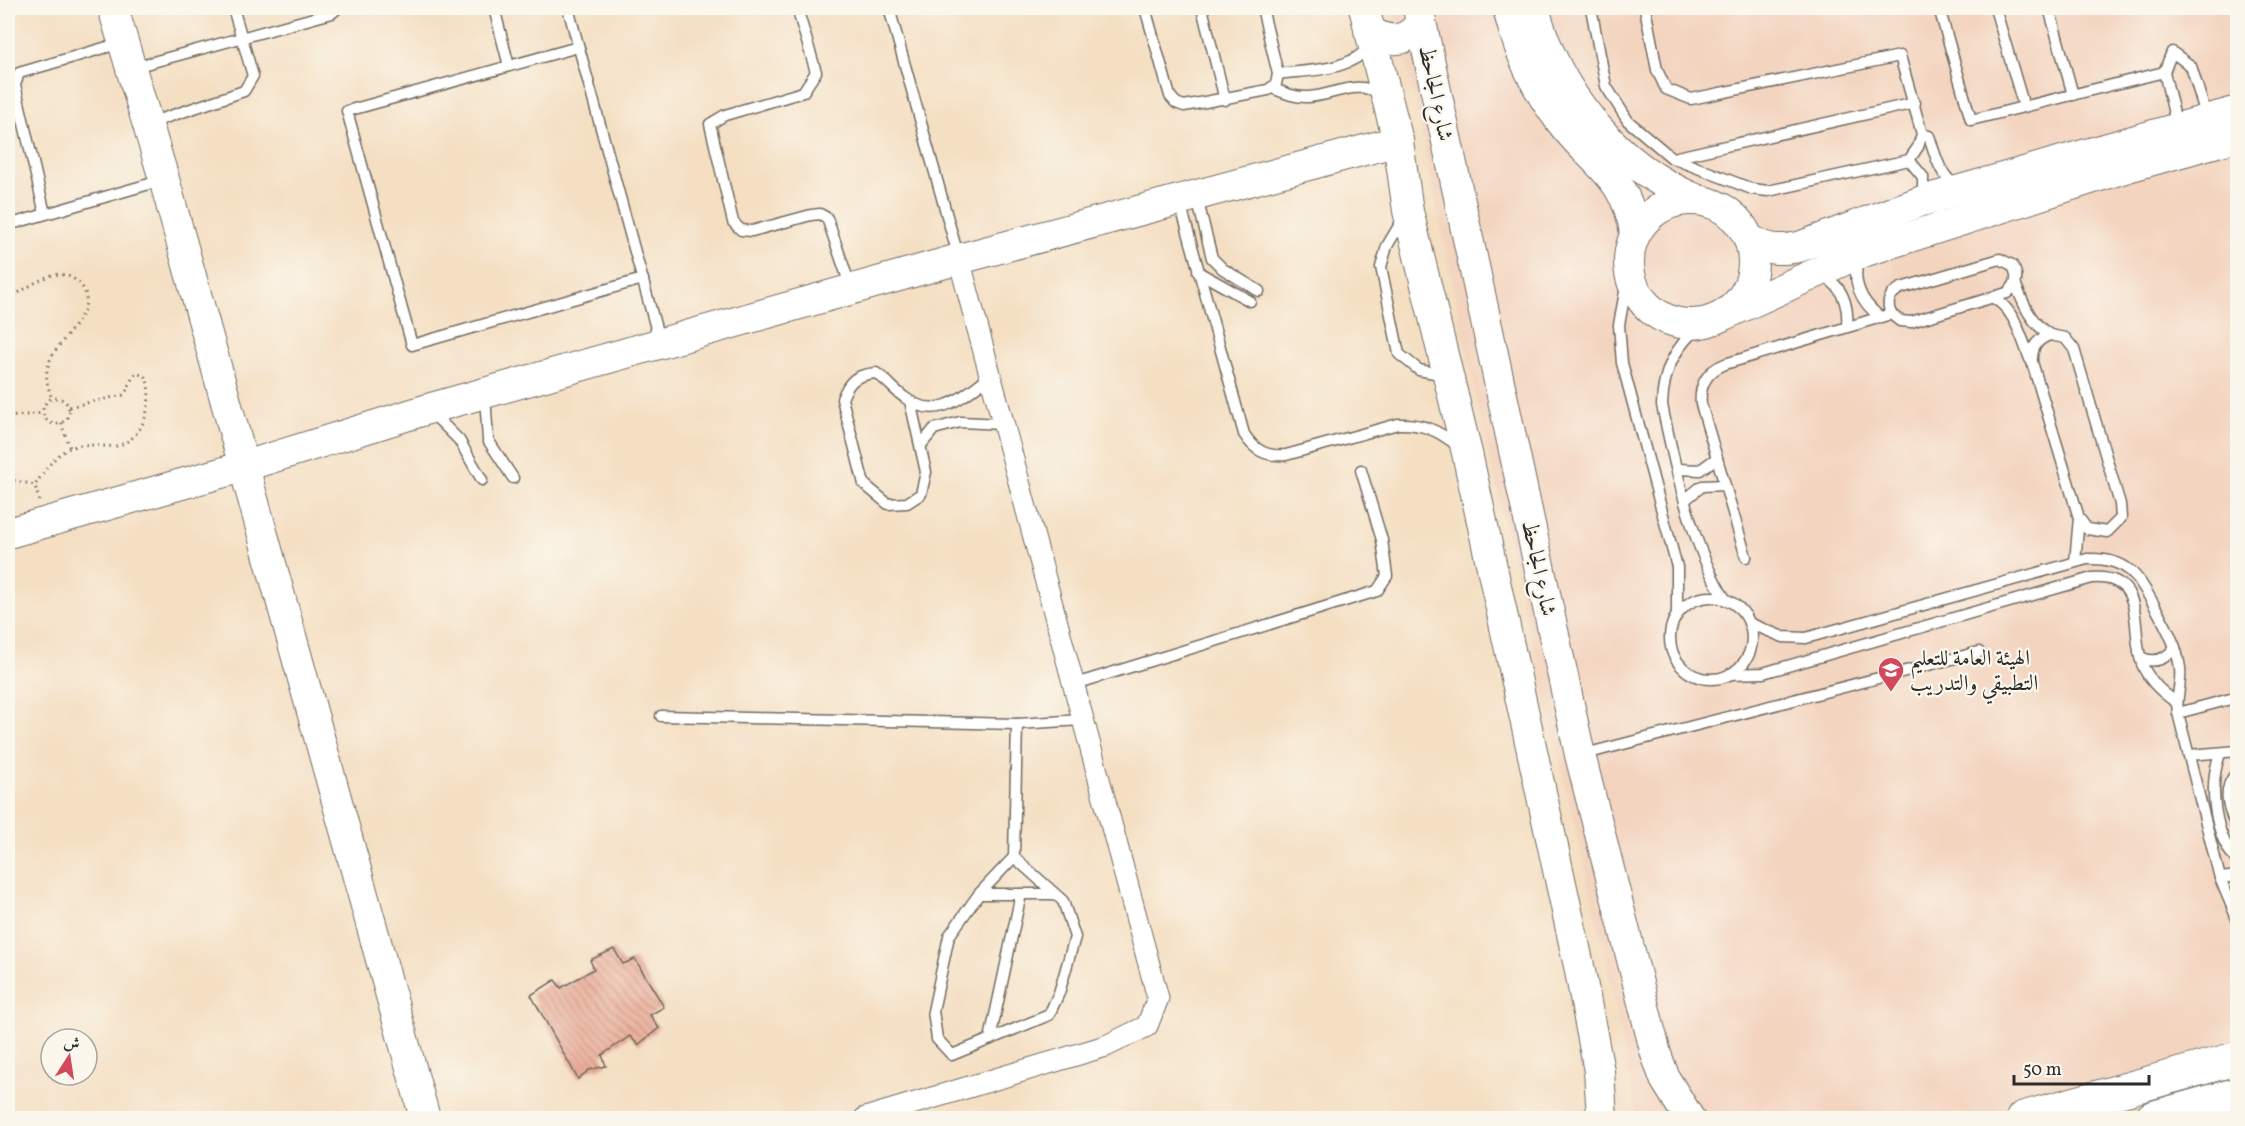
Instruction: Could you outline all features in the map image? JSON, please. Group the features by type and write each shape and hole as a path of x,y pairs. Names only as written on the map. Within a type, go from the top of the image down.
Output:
{"main road":[{"path":"2024,1119 2238,1058"},
{"path":"2152,1119 2238,1094"}],"street":[{"path":"113,8 164,179 242,467 425,1119"},
{"path":"1508,8 1519,46 1543,97 1575,140 1622,189 1631,211 1635,234"},
{"path":"1534,8 1553,61 1569,90 1594,124 1646,172 1680,193 1714,204 1729,213 1740,224 1749,239 1753,252 1751,280 1746,293 1714,319"},
{"path":"1369,27 1377,36 1398,40 1416,31 1420,15"},
{"name":"شارع الجاحظ","path":"1420,15 1580,755 1656,1054 1665,1079 1689,1119"},
{"name":"شارع الجاحظ","path":"1369,27 1398,141 1408,211 1467,453 1579,966 1599,1071 1602,1119"},
{"path":"1749,239 1765,249 1778,251 1799,247 1922,201 2178,130 2238,111"},
{"path":"1698,200 1683,201 1662,208 1644,222 1635,234 1631,246 1629,270 1642,300 1654,312 1669,320 1686,324 1714,319 1860,253 2131,166 2238,136"},
{"path":"8,533 242,467 428,409 959,259 1398,141"},
{"path":"865,1119 1106,1046 1147,1026 1158,998 959,259"}],"lane":[{"path":"148,123 244,91 253,76 232,8"},
{"path":"45,214 16,78 19,73 241,38 332,13 338,8"},
{"path":"494,8 509,66"},
{"path":"568,8 660,345"},
{"path":"797,8 816,72 803,92 725,115 710,124 733,222 741,230 752,231 811,215 820,214 827,218 852,291"},
{"path":"889,8 959,259"},
{"path":"1145,8 1172,100 1185,106 1225,100 1272,88 1289,95 1308,97 1348,88 1371,88 1387,97"},
{"path":"1202,8 1225,100"},
{"path":"1262,8 1278,75 1272,88"},
{"path":"1591,8 1606,86 1628,121 1672,158 1752,189 1768,191 1910,160 1918,147 1922,134 1900,56 1691,99 1666,89 1657,70 1645,8"},
{"path":"1939,8 1971,120 2164,72"},
{"path":"1995,8 2024,107"},
{"path":"2049,8 2073,95"},
{"path":"1278,75 1343,64 1364,54 1369,27"},
{"path":"578,46 347,111 412,345 643,279"},
{"path":"2178,130 2164,72 2172,52 2191,66 2208,120"},
{"path":"1672,158 1915,103"},
{"path":"1922,134 1929,136 1939,167 1945,177 1962,190"},
{"path":"1910,160 1923,177 1922,201"},
{"path":"8,225 164,179"},
{"path":"1188,197 1198,273 1244,434 1257,449 1276,456 1286,455 1398,424 1410,424 1433,429 1467,453"},
{"path":"1188,197 1212,258 1222,269 1259,291"},
{"path":"1408,211 1387,246 1381,267 1399,354 1419,370 1449,375"},
{"path":"1860,253 1856,277 1858,289 1867,304 1886,315 1899,321 1911,322 2007,293 2015,283 2016,277 2012,265 1994,260 1901,288 1891,295 1886,315"},
{"path":"1629,270 1619,325 1622,363 1677,567 1677,615"},
{"path":"1198,273 1250,301"},
{"path":"1814,273 1825,277 1842,293 1846,304 1847,327"},
{"path":"1992,297 2003,304 2011,314 2032,362 2079,518 2086,529 2107,532 2118,524 2121,511 2074,349 2065,338 2050,335 2034,321 2027,312 2015,283"},
{"path":"1746,557 1700,395 1705,379 1710,372 1725,364 1886,315"},
{"path":"1714,319 1688,336 1676,350 1662,386 1662,405 1704,562 1726,600"},
{"path":"2032,362 2033,348 2037,342 2050,335"},
{"path":"910,401 922,444 926,472 921,494 907,503 888,504 864,483 842,399 846,386 857,375 876,373 919,407 942,408 990,376"},
{"path":"485,393 488,440 513,478"},
{"path":"428,409 459,440 482,480"},
{"path":"922,444 934,429 960,422 1003,424"},
{"path":"1678,469 1700,470 1717,458"},
{"path":"1072,685 1377,591 1387,576 1382,540 1361,470"},
{"path":"1686,499 1702,486 1725,484"},
{"path":"2075,562 2079,540 2079,518"},
{"path":"1749,623 1783,637 1818,636 2086,559 2110,560 2130,570 2146,588 2175,647 2180,674 2176,702 2178,713 2220,879 2238,921"},
{"path":"1730,674 1739,667 1751,647 1749,623 1736,605 1726,600 1715,597 1694,600 1677,615 1672,625 1671,649 1684,669 1706,678 1730,674 1763,673 2083,580 2103,577 2122,585 2129,594 2137,618 2140,657 2153,683 2176,702"},
{"path":"2140,657 2153,661 2159,660 2175,647"},
{"path":"1580,755 1979,652"},
{"path":"2178,713 2238,697"},
{"path":"661,716 1017,724 1082,720"},
{"path":"1014,857 1063,901 1075,937 1059,993 1049,1016 952,1055 937,1039 933,1011 949,936 979,894 1014,857 1017,724"},
{"path":"2189,755 2238,752"},
{"path":"2220,754 2213,781 2214,804 2229,849 2238,862"},
{"path":"2238,771 2230,779 2226,794 2238,832"},
{"path":"2220,879 2238,876"},
{"path":"979,894 1053,894"},
{"path":"990,1039 1021,894"}],"path":[{"path":"8,298 52,275 61,274 77,281 85,293 84,310 49,361 46,376 52,399"},
{"path":"8,479 35,485 45,470 70,448 89,443 117,446 128,440 144,423 150,391 146,377 137,373 131,377 127,391 123,395 68,407"},
{"path":"52,399 65,402 68,407 69,414 61,423 53,424 46,420 43,413 47,402 52,399"},
{"path":"8,417 43,413"},
{"path":"61,423 70,448"}],"shaded area":[{"name":"الهيئة العامة للتعليم التطبيقي والتدريب","path":"1393,8 2237,8 2237,1107 2198,1118 1637,1118 1605,954 1483,432 1418,115"}],"building":[{"path":"614,949 623,964 635,959 664,1007 650,1015 659,1028 638,1045 630,1036 602,1055 606,1066 589,1070 578,1079 531,995 555,980 561,988 594,969 590,960"}],"place":[{"name":"الهيئة العامة للتعليم التطبيقي والتدريب","path":"1891,693"}]}
